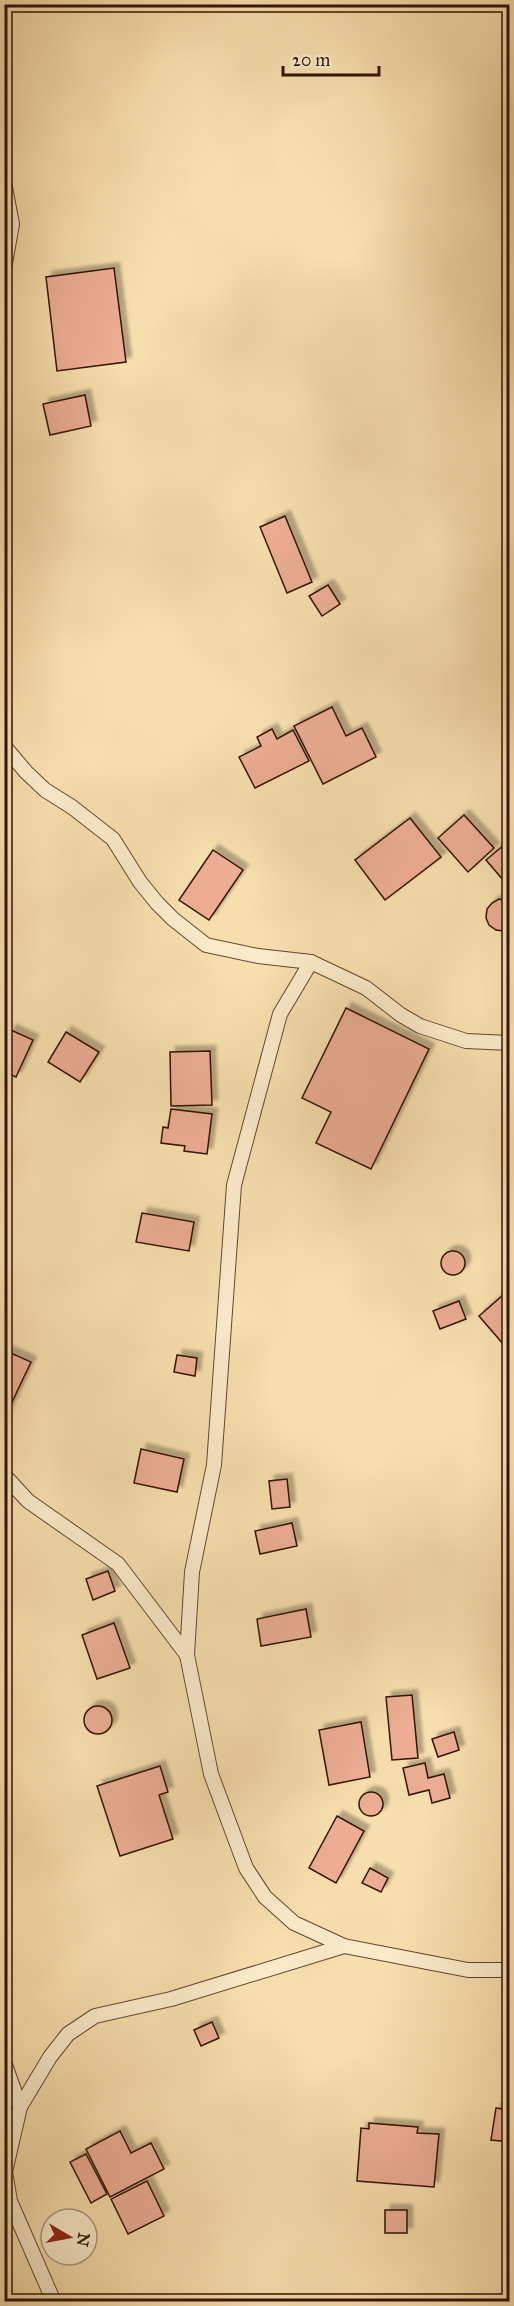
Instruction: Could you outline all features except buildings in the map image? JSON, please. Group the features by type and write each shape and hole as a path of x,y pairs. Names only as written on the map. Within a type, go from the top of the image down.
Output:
{"lane":[{"path":"4,182 12,224 4,269"},
{"path":"4,746 45,790 72,807 113,839 140,882 157,903 206,945 258,956 311,962 366,988 401,1015 420,1026 466,1041 510,1043"},
{"path":"311,962 280,1014 234,1185 214,1465 192,1572 187,1655 211,1774 246,1868 265,1897 294,1923 344,1946 468,1970 510,1970"},
{"path":"4,1475 41,1512 118,1564 187,1655"},
{"path":"54,2301 10,2201 5,2172 20,2107 50,2057 68,2034 95,2016 171,1999 344,1946"},
{"path":"4,2061 20,2107"}]}
